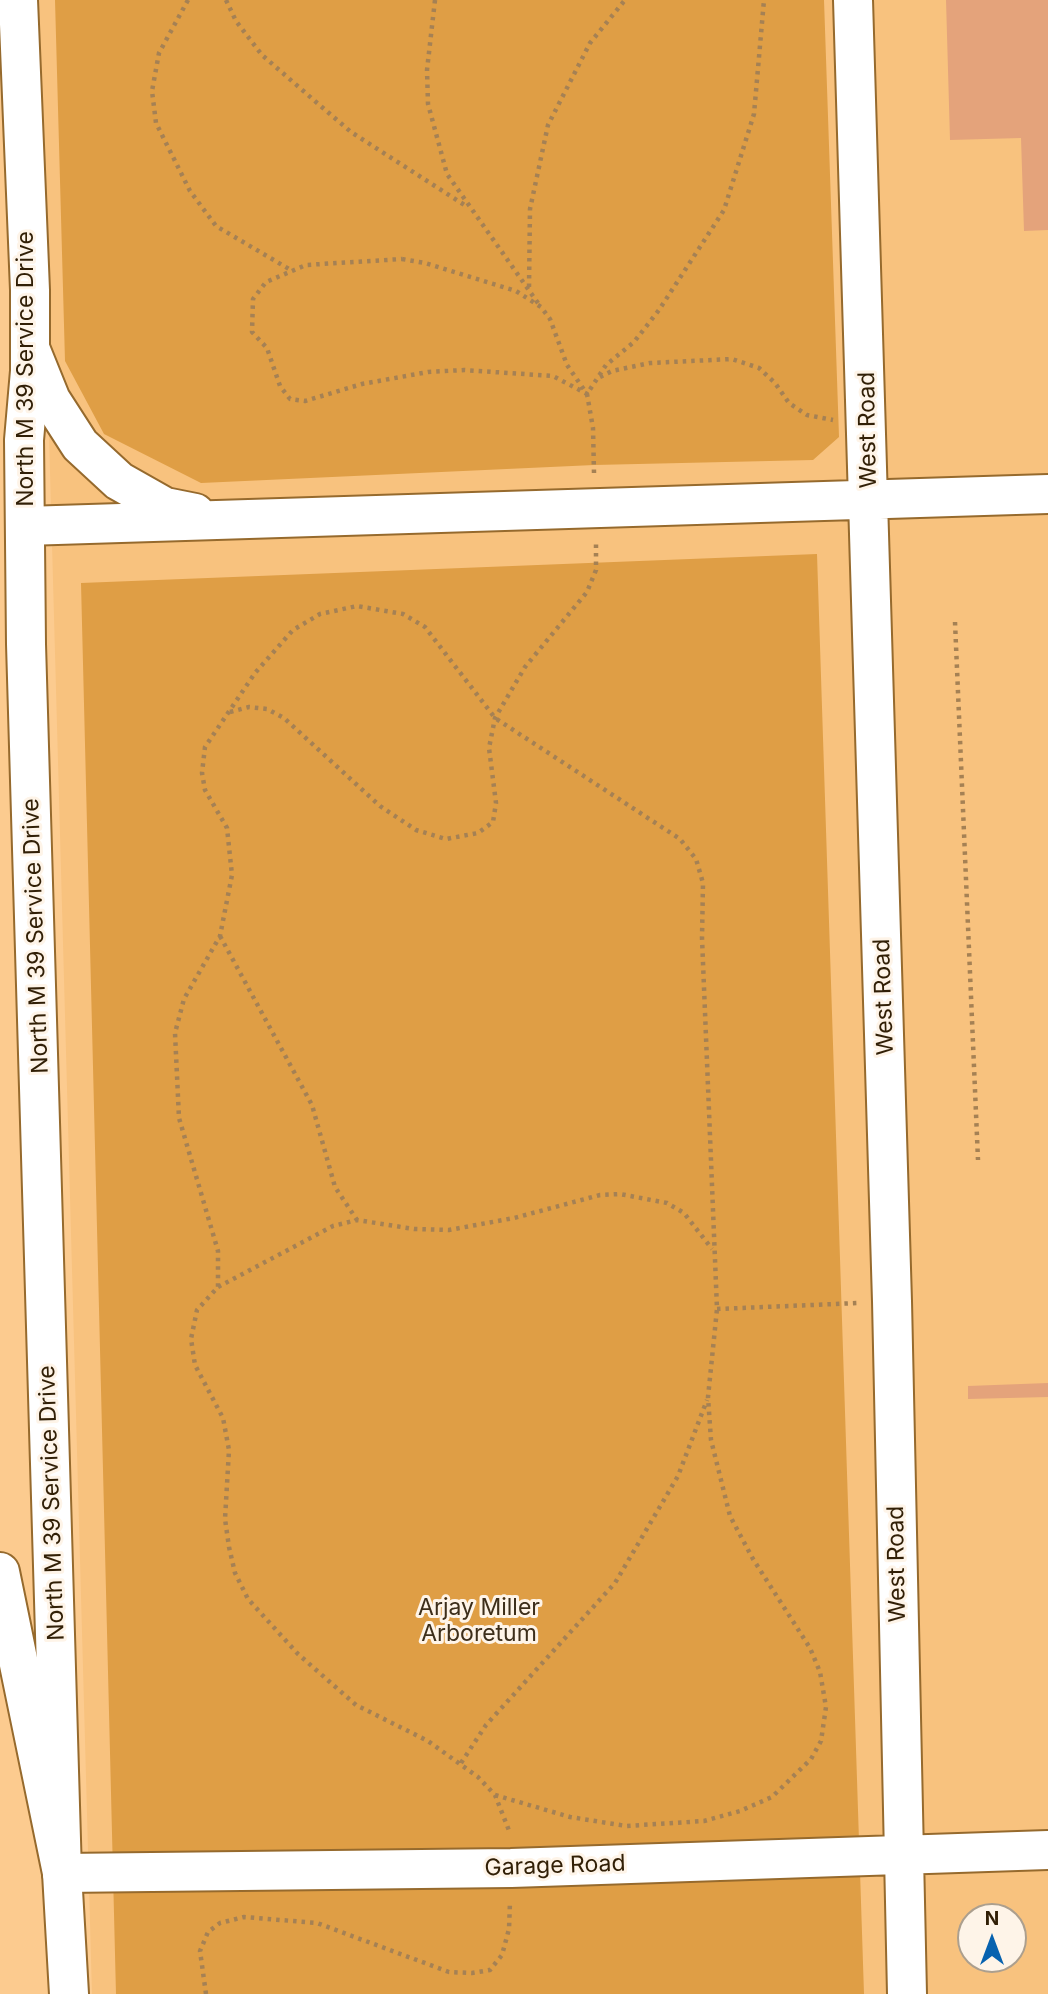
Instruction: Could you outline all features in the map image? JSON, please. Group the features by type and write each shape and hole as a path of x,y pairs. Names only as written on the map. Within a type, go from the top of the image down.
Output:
{"main road":[{"name":"North M 39 Service Drive","path":"18,0 30,348 24,440 27,658 62,1873"},
{"name":"West Road","path":"853,0 868,419 892,1301 907,1994"},
{"path":"30,348 51,400 80,445 119,481 164,507 256,520"},
{"path":"26,526 1048,494"},
{"path":"0,1572 62,1873 69,1994"},
{"name":"Garage Road","path":"62,1873 511,1867 1048,1850"}],"path":[{"path":"188,0 159,53 152,92 156,123 190,191 216,226 290,269"},
{"path":"226,0 236,22 262,55 351,132 469,208"},
{"path":"229,712 249,707 267,709 284,718 380,806 416,830 446,839 463,839 478,833 493,822 496,803 489,748 495,718 525,667 587,592 596,570 593,428 587,394 567,365 550,319 447,174 428,104 427,70 435,0"},
{"path":"529,288 530,209 548,125 590,43 613,11 625,0"},
{"path":"587,394 606,365 635,342 651,321 704,246 724,210 754,114 764,0"},
{"path":"541,307 516,291 425,263 402,260 314,264 290,269 266,282 253,299 251,319 252,332 267,348 280,386 290,399 305,401 362,384 428,372 464,370 553,376 587,394"},
{"path":"599,377 612,371 650,363 732,359 759,368 775,383 789,403 807,415 832,420 868,419"},
{"path":"218,1287 218,1251 178,1118 175,1033 184,999 220,936 232,875 227,828 205,789 202,773 205,747 255,673 293,630 320,614 358,606 402,614 425,627 495,718 680,839 695,859 704,883 702,938 712,1250 717,1309 708,1397 711,1440 730,1516 753,1559 810,1648 820,1672 826,1707 821,1741 811,1759 772,1797 740,1811 680,1823 626,1826 570,1817 495,1796"},
{"path":"956,622 978,1160"},
{"path":"220,936 312,1105 335,1187 357,1220"},
{"path":"206,1994 200,1951 208,1932 220,1923 244,1917 317,1923 449,1972 490,1970 502,1955 509,1929 511,1867 509,1829 495,1796 461,1763 428,1741 356,1705 268,1625 243,1591 235,1573 226,1529 229,1450 223,1418 195,1364 191,1339 197,1310 218,1287 313,1235 357,1220 414,1229 449,1230 514,1219 600,1195 621,1194 652,1198 676,1208 700,1230 712,1250"},
{"path":"717,1309 892,1301"},
{"path":"461,1763 486,1724 615,1583 678,1476 694,1443 708,1397"}],"shaded area":[{"path":"37,0 1048,0 1048,1994 92,1994"}],"green space":[{"path":"55,0 824,0 839,437 813,460 594,465 201,483 104,434 65,361"},
{"name":"Arjay Miller Arboretum","path":"817,554 864,1994 116,1994 81,583"}],"building":[{"path":"946,0 1048,0 1048,230 1024,231 1021,138 950,140"},
{"path":"1048,1383 1048,1397 968,1399 968,1386"}]}
